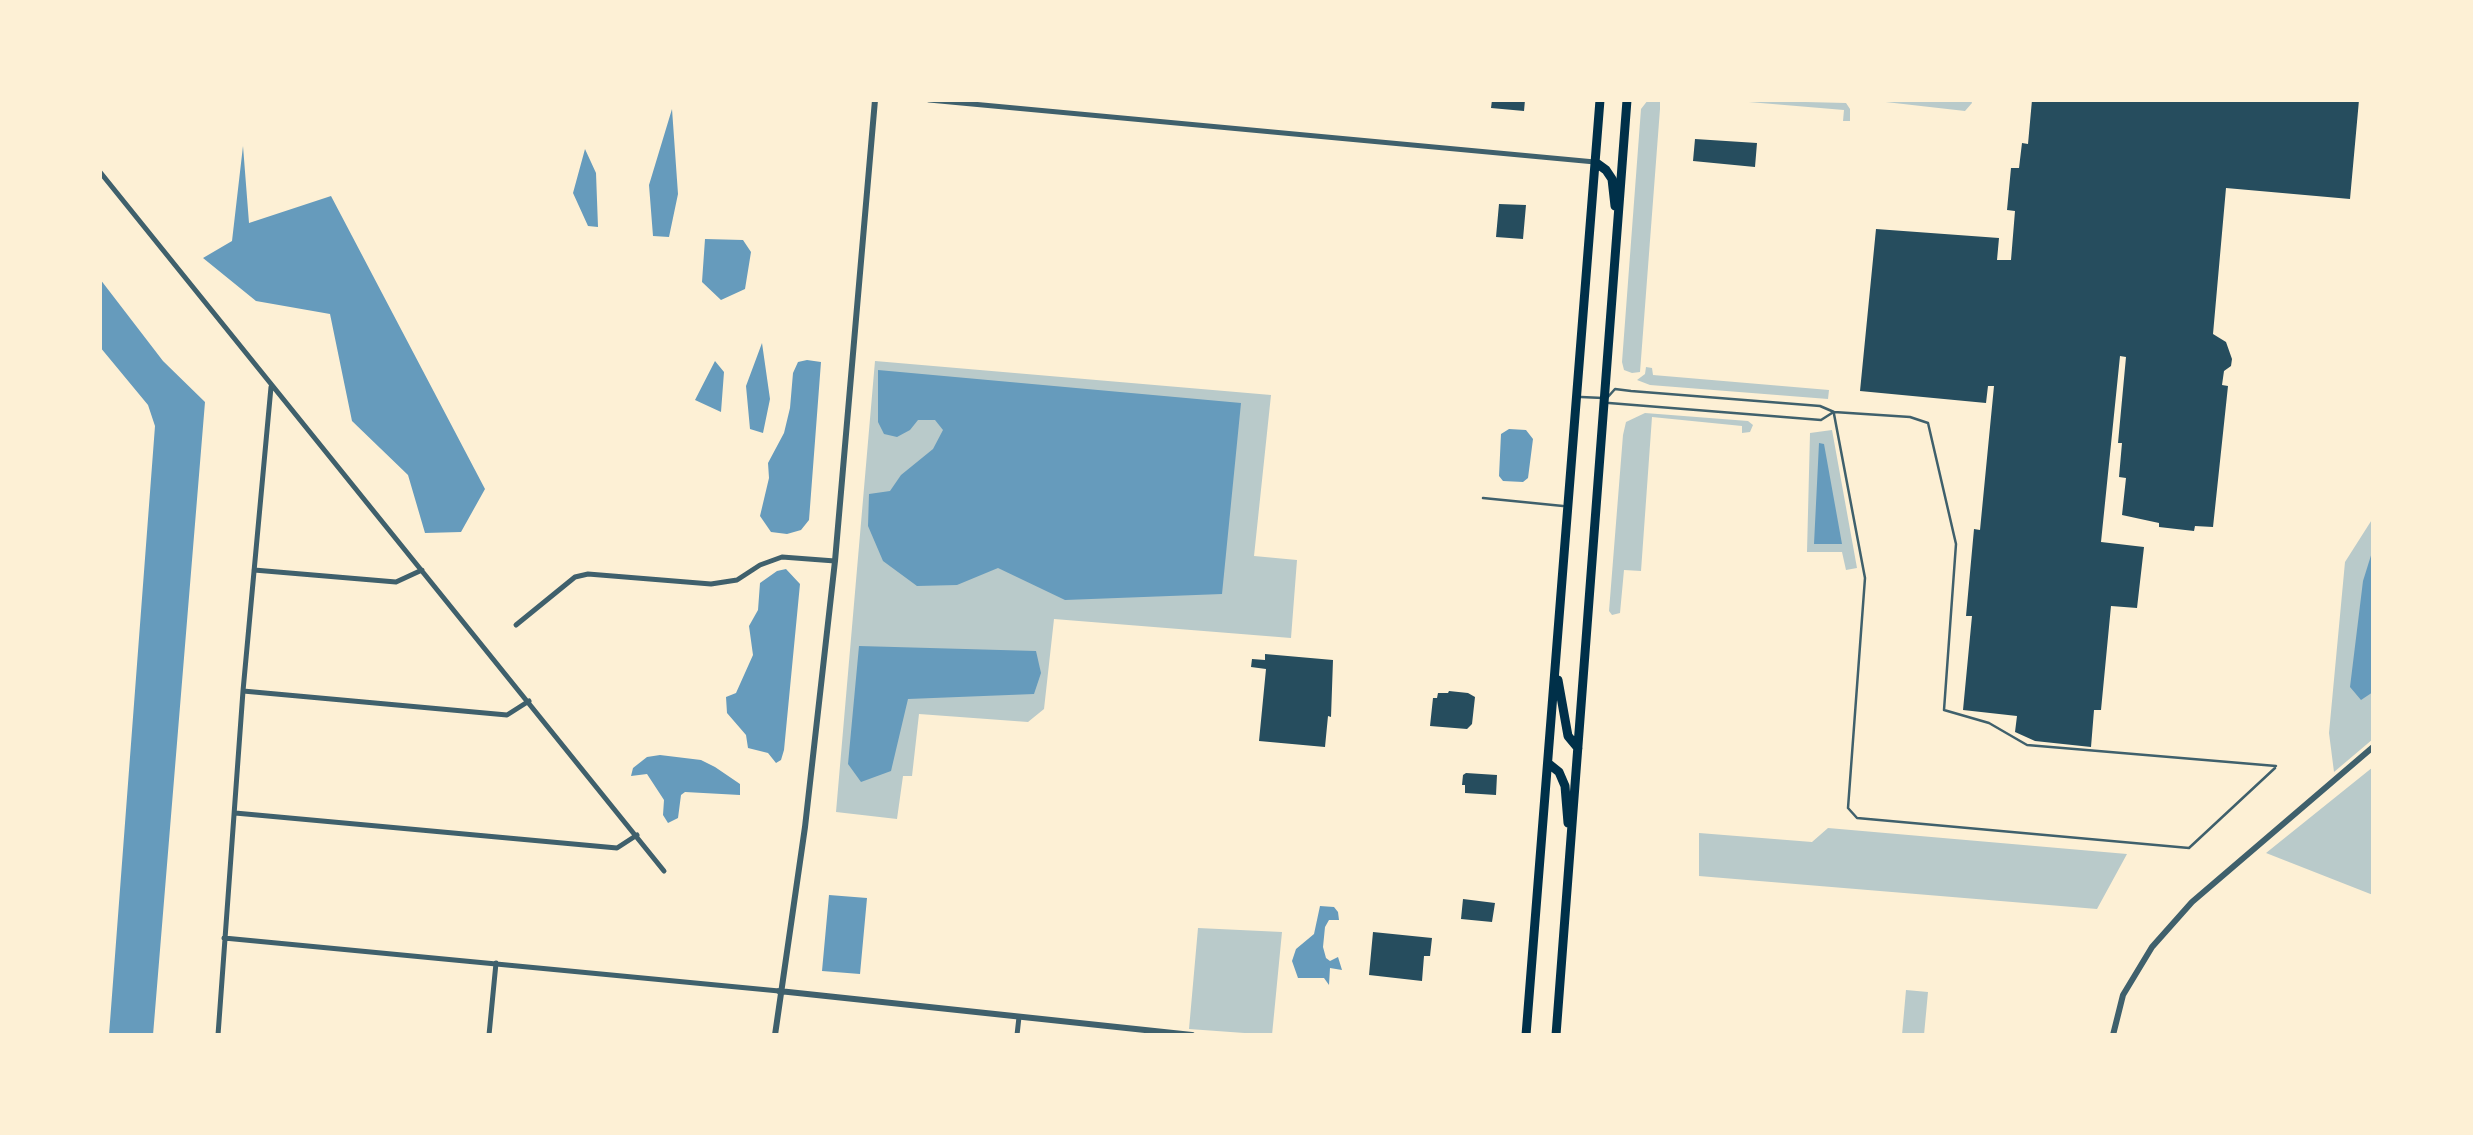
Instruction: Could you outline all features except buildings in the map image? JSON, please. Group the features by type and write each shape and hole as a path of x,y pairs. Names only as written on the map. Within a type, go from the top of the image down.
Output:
{"main road":[{"path":"1526,1035 1600,100"},
{"path":"1556,1035 1628,100"},
{"path":"1594,162 1612,179 1617,234"},
{"path":"1556,673 1568,736 1578,748"},
{"path":"1549,764 1559,772 1564,786 1572,845"}],"street":[{"path":"775,1035 805,827 834,561 875,100"},
{"path":"929,100 1594,162"},
{"path":"100,172 664,870"},
{"path":"218,1035 271,387"},
{"path":"516,625 575,577 588,574 711,584 737,580 782,557 834,561"},
{"path":"254,570 396,582 422,570"},
{"path":"244,692 507,715 529,701"},
{"path":"2113,1035 2131,982 2152,947 2192,902 2373,747"},
{"path":"235,813 617,848 637,836"},
{"path":"224,938 1192,1035"},
{"path":"489,1035 496,963"},
{"path":"1017,1035 1018,1017"}],"lane":[{"path":"1579,397 1606,398 1616,389 1820,406 1834,412 1910,417 1928,422 1956,544 1944,710 1988,724 2027,745 2276,766 2189,848 1856,818 1848,808 1866,578 1834,412"},
{"path":"1606,398 1612,405 1816,420 1834,412"},
{"path":"1483,498 1570,506"}],"shaded area":[{"path":"1648,100 1660,100 1660,109 1640,372 1632,373 1624,370 1622,362 1641,109"},
{"path":"1725,100 1846,103 1850,121 1843,121 1844,110"},
{"path":"1868,100 1971,100 1972,103 1965,111"},
{"path":"875,361 1271,395 1254,556 1297,560 1291,638 1054,619 1044,709 1028,722 919,714 912,776 903,776 897,819 836,812"},
{"path":"1646,367 1652,368 1653,375 1829,390 1828,399 1650,385 1637,380 1645,374"},
{"path":"1645,413 1748,421 1753,425 1750,432 1742,433 1742,426 1652,417 1641,571 1624,570 1620,613 1612,615 1609,611 1623,435 1626,422"},
{"path":"1832,430 1857,568 1846,570 1842,552 1807,552 1810,433"},
{"path":"2373,518 2373,739 2334,772 2329,733 2345,562"},
{"path":"2373,767 2373,895 2266,853"},
{"path":"1828,828 2127,854 2097,909 1699,876 1699,833 1812,842"},
{"path":"1198,928 1282,932 1272,1035 1189,1029"},
{"path":"1906,990 1928,992 1924,1035 1902,1035"}],"water":[{"path":"672,109 678,194 669,237 653,236 649,185"},
{"path":"243,146 249,223 331,196 485,489 461,532 425,533 408,475 352,421 330,314 256,301 203,258 232,241"},
{"path":"585,149 596,173 598,227 588,226 573,193"},
{"path":"705,239 743,240 751,252 745,289 721,300 702,282"},
{"path":"100,279 163,361 205,402 153,1035 109,1035 155,426 148,405 100,347"},
{"path":"762,343 770,399 763,433 750,429 746,386"},
{"path":"715,361 724,372 721,412 695,400"},
{"path":"798,362 821,362 809,520 801,530 787,534 771,532 760,516 769,478 768,463 784,433 793,373"},
{"path":"878,370 1241,403 1222,594 1065,600 998,568 957,585 917,586 883,561 868,526 869,494 890,491 901,475 933,449 943,430 935,420 918,420 897,437 884,434 878,422"},
{"path":"1509,429 1526,430 1533,439 1528,478 1523,482 1503,481 1499,476 1501,434"},
{"path":"1819,443 1824,444 1842,544 1814,544"},
{"path":"2373,549 2373,692 2361,700 2350,687 2363,581"},
{"path":"786,569 800,584 784,750 776,763 768,753 748,748 746,735 727,713 726,697 736,693 753,655 749,626 758,610 760,583"},
{"path":"859,646 1036,651 1041,673 1034,694 908,699 891,771 861,782 848,764"},
{"path":"647,757 701,760 715,767 740,784 740,795 685,792 681,795 678,818 668,823 663,815 664,800 647,774 631,776 633,768"},
{"path":"829,895 867,898 860,974 822,971"},
{"path":"1320,906 1334,907 1339,920 1329,920 1325,927 1326,958 1330,961 1338,957 1342,970 1330,968 1329,985 1324,978 1298,978 1292,961 1296,949 1314,934"}]}
